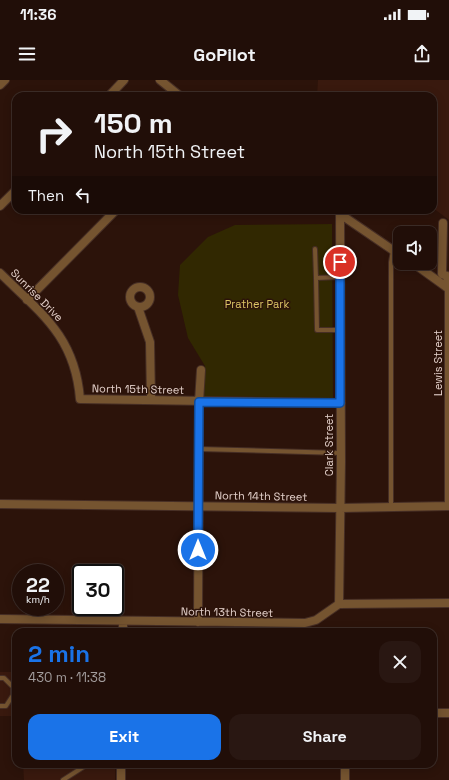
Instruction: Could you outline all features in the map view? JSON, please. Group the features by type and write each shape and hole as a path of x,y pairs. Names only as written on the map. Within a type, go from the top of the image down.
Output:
{"street":[{"path":"0,86 5,80"},
{"path":"113,92 124,80"},
{"path":"160,80 175,92"},
{"path":"0,206 12,194"},
{"path":"27,300 112,214"},
{"name":"Clark Street","path":"339,604 341,453 340,214"},
{"path":"343,214 393,250"},
{"name":"Lewis Street","path":"443,223 442,274 447,276 449,289 449,506"},
{"path":"423,270 449,289"},
{"name":"Sunrise Drive","path":"0,274 54,326 68,348 77,373 80,399"},
{"path":"138,307 150,342 151,400"},
{"path":"198,622 199,402 201,370"},
{"name":"North 15th Street","path":"80,399 340,403"},
{"name":"North 14th Street","path":"0,504 340,508 449,506"},
{"path":"339,604 449,603"},
{"name":"North 13th Street","path":"0,619 305,623 316,620 339,604"},
{"path":"123,621 123,628"},
{"path":"437,713 449,713"},
{"path":"121,768 121,780"},
{"path":"345,768 345,780"}],"lane":[{"path":"316,249 317,330 340,330"},
{"path":"391,507 391,262 393,250"},
{"path":"316,278 340,277"},
{"path":"199,449 341,453"},
{"path":"0,678 4,678 12,686"},
{"path":"0,706 6,706 12,697"},
{"path":"63,780 82,768"}],"shaded area":[{"path":"318,80 449,80 449,220 437,211 437,92 317,92"},
{"path":"0,672 12,672 12,716 0,716"},
{"path":"23,768 115,768 115,780 24,780"}],"green space":[{"name":"Prather Park","path":"332,224 333,398 203,396 205,366 188,338 178,295 180,265 208,237 235,225"}],"route":[{"path":"198,550 199,402 340,403 340,262"}]}
